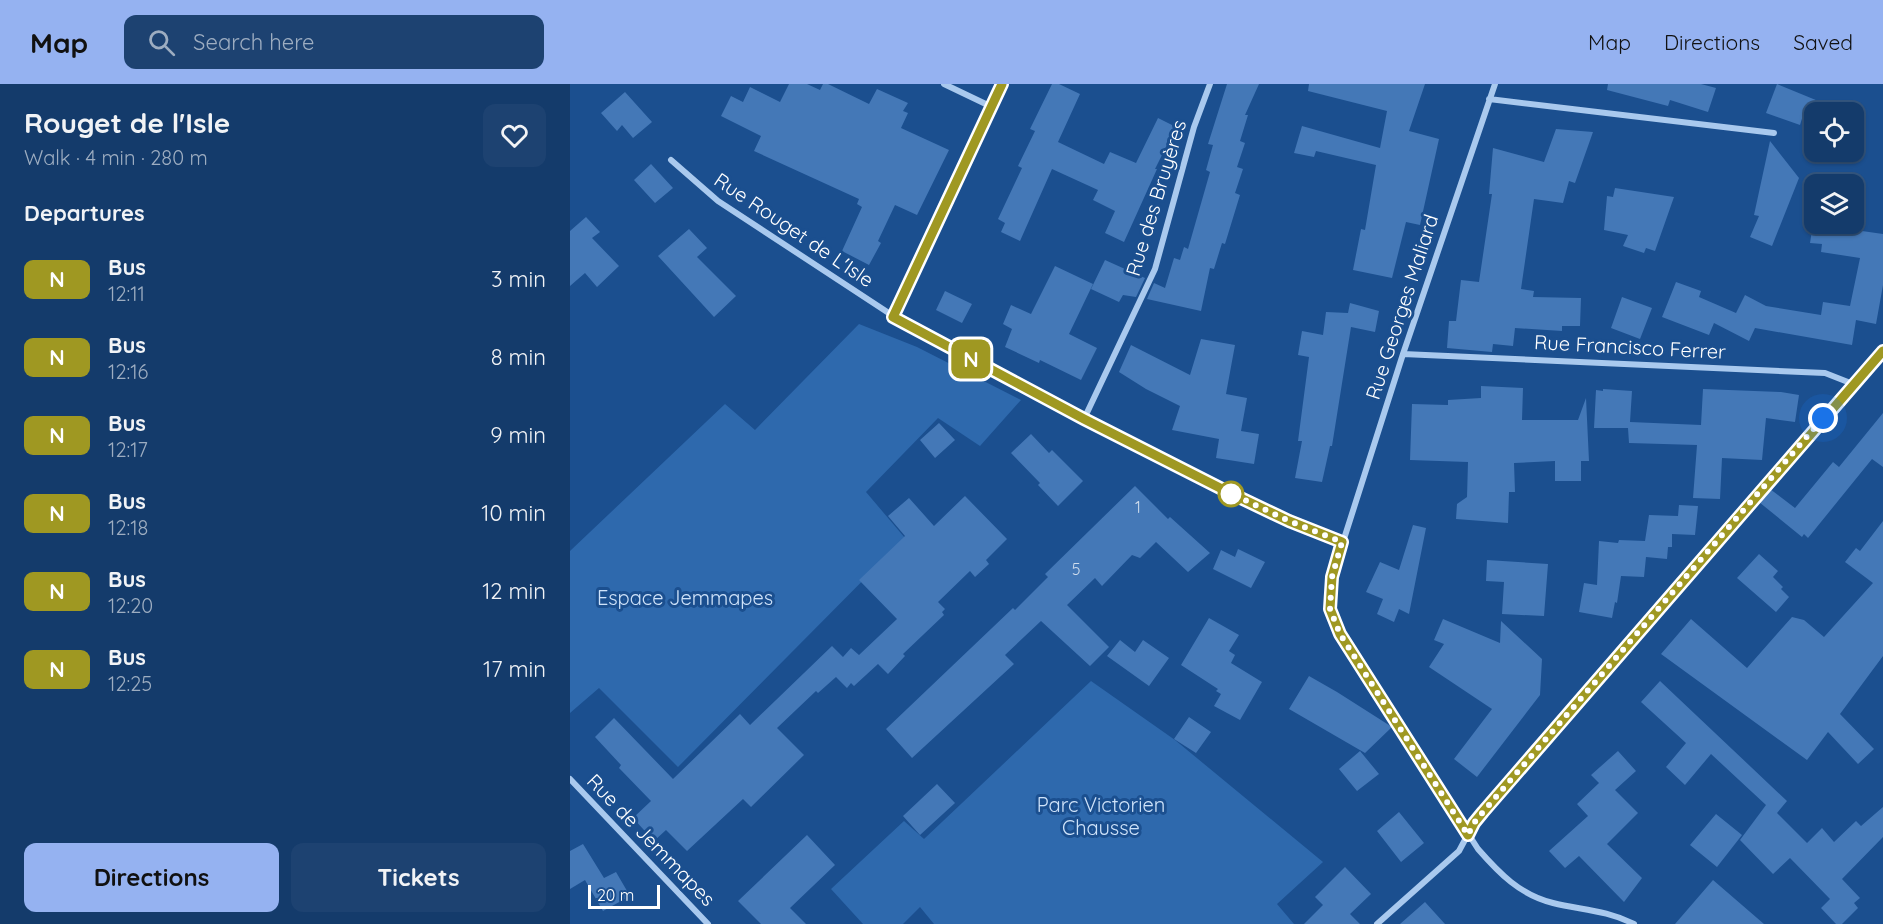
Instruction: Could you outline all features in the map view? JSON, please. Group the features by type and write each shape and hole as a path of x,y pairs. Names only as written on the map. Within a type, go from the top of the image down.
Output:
{"street":[{"path":"944,84 992,107"},
{"path":"893,317 1002,84"},
{"name":"Rue des Bruyères","path":"1084,419 1155,269 1194,127 1210,84"},
{"name":"Rue Georges Maliard","path":"1342,542 1495,84"},
{"path":"1489,99 1774,133"},
{"name":"Rue Rouget de L'Isle","path":"671,160 718,201 893,317 1084,419 1278,516 1342,542"},
{"path":"1377,924 1459,851 1474,823 1483,812 1883,351"},
{"name":"Rue Francisco Ferrer","path":"1403,354 1825,373 1853,384"},
{"path":"1342,542 1332,577 1330,609 1340,634 1468,835 1501,875 1523,891 1551,903 1616,915 1634,924"},
{"name":"Rue de Jemmapes","path":"570,779 708,924"}],"green space":[{"name":"Espace Jemmapes","path":"859,324 917,347 1021,400 980,446 938,418 866,492 905,538 678,767 599,688 570,713 570,551 725,404 755,430"},
{"name":"Parc Victorien Chausse","path":"1091,681 1175,740 1323,862 1277,904 1294,924 934,924 920,907 903,924 863,924 831,889 904,821 924,839"}],"building":[{"path":"789,84 807,84 820,90 823,84 828,84 869,104 877,89 908,103 903,111 908,113 901,128 949,150 917,215 895,205 878,241 881,243 869,265 842,251 862,207 857,204 859,199 754,151 761,136 721,116 731,96 743,102 750,87 780,102"},
{"path":"1052,84 1059,84 1080,94 1058,142 1104,164 1110,152 1136,163 1158,118 1176,127 1155,169 1157,169 1124,242 1105,233 1115,211 1093,200 1098,190 1052,169 1020,241 1001,232 1005,223 998,219 1022,168 1018,166 1035,131 1030,129"},
{"path":"1227,84 1259,84 1245,115 1248,115 1240,141 1245,143 1237,167 1243,169 1235,193 1240,195 1225,244 1222,243 1214,269 1210,268 1201,311 1147,299 1154,283 1165,288 1174,258 1180,260 1184,247 1188,249 1210,172 1206,170 1213,145 1208,144"},
{"path":"1309,84 1425,84 1409,131 1439,139 1420,225 1406,222 1392,278 1353,270 1361,229 1365,230 1376,165 1316,151 1314,157 1294,153 1302,126 1380,148 1387,111 1308,91"},
{"path":"1608,84 1701,84 1716,88 1708,112 1670,100 1668,106 1607,90"},
{"path":"1777,84 1821,102 1804,102 1800,125 1766,113"},
{"path":"625,92 652,122 633,138 622,125 617,131 601,113"},
{"path":"1556,129 1593,132 1575,183 1569,181 1563,203 1534,199 1521,289 1534,291 1533,297 1581,298 1580,326 1562,326 1562,331 1515,328 1513,346 1493,344 1492,352 1447,348 1449,321 1456,321 1461,280 1479,282 1492,194 1489,194 1493,148 1544,162"},
{"path":"1770,141 1799,178 1772,246 1750,237 1759,216 1754,215"},
{"path":"651,164 673,188 655,203 634,180"},
{"path":"1615,188 1674,197 1655,251 1646,248 1644,253 1623,246 1628,235 1604,230 1607,196 1613,197"},
{"path":"586,217 600,232 592,238 619,266 597,287 585,273 570,286 570,231"},
{"path":"689,229 707,248 697,257 736,296 714,317 658,256"},
{"path":"1864,231 1883,234 1883,285 1876,324 1856,320 1852,345 1755,328 1749,341 1714,323 1709,335 1662,317 1676,282 1701,291 1699,297 1736,313 1745,295 1766,306 1821,315 1823,302 1850,306 1860,258 1821,252 1822,244 1810,243 1811,234 1864,234"},
{"path":"1105,260 1145,278 1136,297 1123,295 1119,302 1091,289"},
{"path":"1055,266 1093,284 1069,334 1097,348 1081,380 1040,360 1039,363 1005,347 1012,329 1003,324 1011,305 1031,314"},
{"path":"945,291 972,304 962,323 936,310"},
{"path":"1622,297 1652,308 1640,339 1611,328"},
{"path":"1350,303 1379,311 1375,332 1351,327 1332,446 1330,446 1322,482 1295,478 1302,441 1298,441 1309,357 1298,355 1302,331 1323,335 1326,312 1348,313"},
{"path":"1201,339 1235,345 1226,394 1247,398 1241,431 1259,434 1254,464 1216,458 1219,439 1172,430 1180,406 1119,372 1131,345 1190,375"},
{"path":"1481,386 1523,388 1522,420 1578,420 1586,398 1589,461 1581,461 1581,481 1555,481 1555,461 1514,463 1515,492 1509,492 1508,523 1456,519 1457,504 1467,497 1468,462 1410,460 1412,404 1448,405 1448,400 1481,398"},
{"path":"1603,389 1632,391 1630,422 1701,425 1703,389 1781,392 1799,395 1795,422 1766,418 1762,460 1722,458 1720,499 1693,498 1697,445 1629,443 1628,428 1594,428 1596,390 1603,391"},
{"path":"1883,413 1883,467 1872,459 1808,538 1804,534 1802,537 1759,502 1770,489 1795,508 1833,462 1839,467"},
{"path":"939,423 955,440 935,458 920,440"},
{"path":"1031,434 1049,453 1052,450 1083,481 1058,506 1011,453"},
{"path":"1135,486 1168,519 1170,517 1210,553 1188,572 1156,542 1140,558 1132,555 1102,586 1095,578 1067,605 1109,647 1090,666 1041,621 1005,655 1014,664 912,758 886,729 1013,608 1015,610 1048,577 1045,574"},
{"path":"965,496 1007,539 986,560 989,564 975,577 970,571 938,602 945,609 942,612 944,615 903,654 905,656 888,674 878,664 854,686 851,683 847,688 836,677 818,693 816,691 777,728 804,755 751,807 743,799 687,851 666,830 654,841 633,818 651,801 619,768 621,765 595,737 614,718 673,779 740,714 750,725 832,646 843,657 851,648 859,655 897,619 859,580 905,536 888,516 909,498 934,526"},
{"path":"1679,505 1698,506 1695,535 1672,534 1672,547 1668,547 1667,559 1646,557 1644,577 1621,576 1612,618 1579,612 1584,583 1597,585 1599,541 1618,543 1619,540 1645,541 1649,515 1678,516"},
{"path":"1883,521 1883,656 1840,714 1874,749 1858,764 1828,732 1807,760 1661,654 1691,619 1747,668 1792,617 1804,620 1824,637 1873,583 1845,562 1856,548 1860,551"},
{"path":"1413,525 1426,528 1409,614 1399,609 1394,622 1377,614 1383,599 1366,592 1380,562 1399,570"},
{"path":"1238,549 1265,562 1251,588 1213,569 1221,550 1235,557"},
{"path":"1759,554 1778,571 1773,577 1789,597 1776,612 1737,578"},
{"path":"1487,560 1548,564 1544,616 1502,614 1504,582 1486,581"},
{"path":"1209,618 1239,635 1229,651 1235,655 1231,663 1262,682 1240,720 1214,706 1221,694 1216,691 1218,689 1181,665"},
{"path":"1443,619 1500,643 1501,621 1542,659 1540,695 1477,777 1454,759 1492,709 1429,667 1444,644 1434,640"},
{"path":"1120,640 1135,652 1143,640 1169,658 1149,686 1107,656"},
{"path":"1309,676 1392,727 1365,753 1289,709"},
{"path":"1660,681 1787,801 1777,813 1807,843 1822,828 1834,842 1856,821 1861,826 1883,807 1883,837 1842,879 1860,898 1854,903 1858,908 1842,924 1836,924 1821,908 1830,899 1790,858 1773,874 1740,840 1766,805 1711,754 1685,785 1666,767 1686,743 1641,702"},
{"path":"1189,717 1211,732 1196,753 1174,739"},
{"path":"1360,751 1379,774 1357,791 1339,769"},
{"path":"1618,751 1636,771 1615,790 1638,813 1607,844 1642,878 1624,902 1579,856 1565,868 1549,851 1588,816 1577,804 1599,783 1591,775"},
{"path":"937,784 955,803 920,835 903,816"},
{"path":"1399,812 1424,843 1401,862 1377,831"},
{"path":"1716,814 1742,835 1717,867 1690,845"},
{"path":"807,835 835,865 790,908 806,924 761,924 738,901"},
{"path":"583,844 604,878 616,872 630,896 603,911 585,880 570,889 570,851"},
{"path":"1345,867 1371,894 1350,914 1360,924 1304,924 1323,905 1315,897"},
{"path":"1713,880 1764,924 1675,924"},
{"path":"1425,902 1445,924 1400,924"}],"bus line":[{"name":"N","path":"1002,84 893,317 1084,419 1224,490 1289,521 1342,542 1332,577 1330,609 1340,634 1468,835 1483,812 1883,351"}],"route":[{"path":"1231,494 1224,490 1289,521 1342,542 1332,577 1330,609 1340,634 1468,835 1483,812 1823,418"}]}
